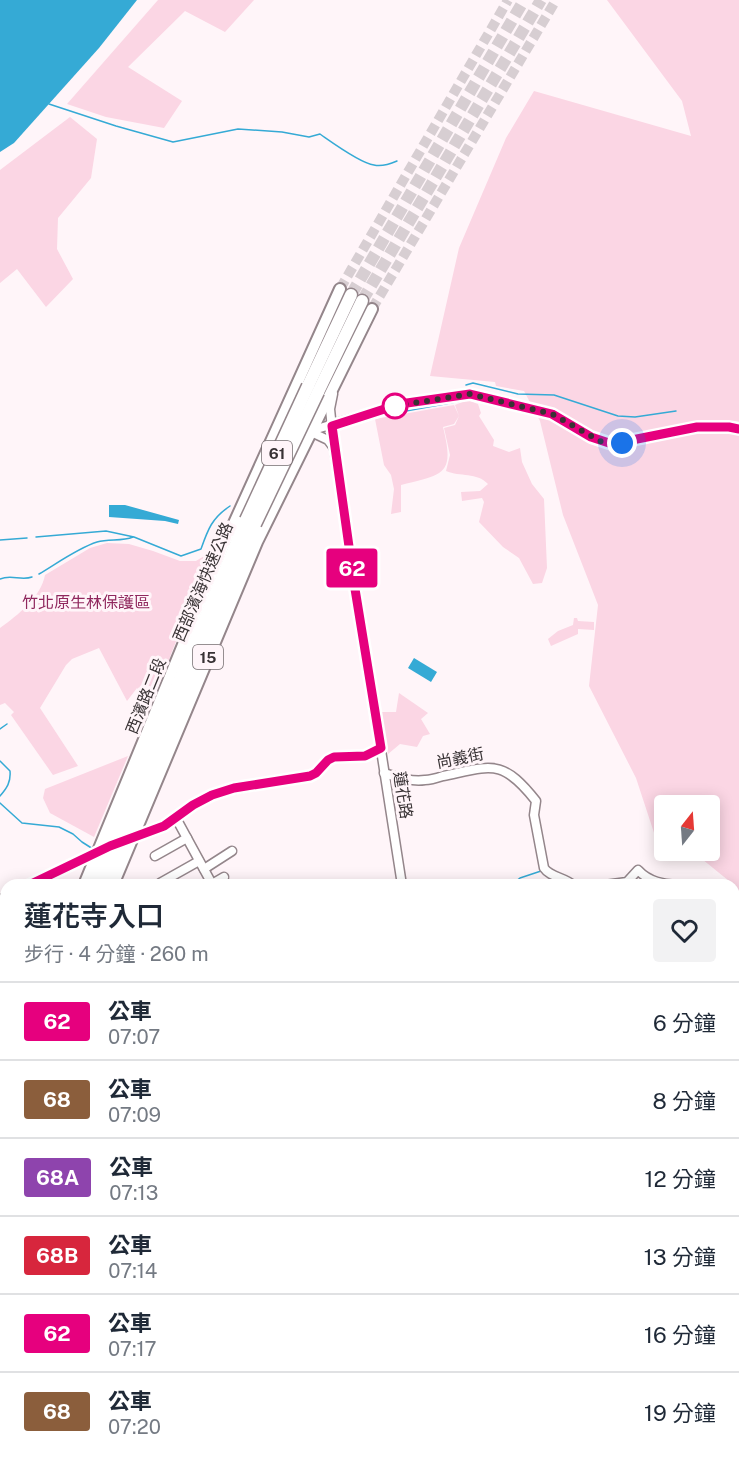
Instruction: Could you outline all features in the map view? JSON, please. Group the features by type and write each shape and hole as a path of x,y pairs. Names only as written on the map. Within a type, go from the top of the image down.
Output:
{"highway":[{"name":"西部濱海快速公路","path":"107,879 251,522 356,299"},
{"name":"西部濱海快速公路","path":"98,879 122,843"}],"main road":[{"name":"15","path":"114,879 122,843 237,587 335,382 356,299"},
{"name":"西濱路二段","path":"87,879 225,543 281,420 356,299"}],"street":[{"name":"蓮花路","path":"335,382 330,409 334,448 401,879"},
{"path":"311,432 400,404 470,394 552,414 591,437 612,444 697,427 739,429"},
{"path":"281,420 328,440 334,448"},
{"path":"42,879 98,852 164,826 193,805 222,791 310,776 334,757 365,756 381,748"},
{"name":"尚義街","path":"384,773 400,778 426,780 479,769 495,767 504,770 536,801 534,815 544,868 546,872 563,879"},
{"path":"176,818 209,879"},
{"path":"155,856 187,838"},
{"path":"169,879 232,851"},
{"path":"630,879 638,870 645,877 651,879"},
{"path":"220,879 224,877"}],"green space":[{"path":"158,0 254,0 225,32 185,11 128,67 182,101 164,128 106,117 67,104"},
{"path":"607,0 739,0 739,879 727,879 704,861 720,861 720,795 654,795 654,833 636,778 589,686 598,605 563,515 540,421 524,391 496,386 495,382 430,376 459,248 506,138 534,91 691,136 682,101"},
{"path":"70,117 97,139 91,178 58,218 57,249 73,279 46,307 17,269 0,283 0,170"},
{"path":"467,400 478,404 481,413 479,416 494,440 493,446 509,452 520,448 522,462 532,484 544,499 547,568 542,583 533,584 519,558 503,547 479,522 484,502 482,498 462,501 461,492 480,491 488,484 474,476 446,471 450,455 444,428 455,425 459,416 455,405"},
{"path":"454,405 459,416 454,424 443,427 448,455 443,470 427,478 401,485 401,512 391,514 394,489 391,475 384,465 375,419"},
{"name":"竹北原生林保護區","path":"107,543 129,544 180,561 196,561 209,553 171,654 152,714 137,688 127,701 99,648 72,659 66,665 40,708 78,766 53,775 11,715 14,712 5,703 0,705 0,628 34,598 45,575 90,548"},
{"path":"574,618 578,621 594,622 594,630 578,629 578,634 551,646 548,639 558,631 573,625"},
{"path":"399,693 428,713 421,719 430,734 423,736 417,747 400,744 388,754 380,712 396,712"},
{"path":"128,756 94,837 50,813 43,798 45,789"}],"water":[{"path":"0,0 137,0 99,48 14,143 0,152"},
{"path":"109,505 125,505 179,520 178,524 109,517"},
{"path":"414,658 437,672 431,682 408,668"}],"waterway":[{"path":"49,104 173,142 238,129 282,132 309,137 320,134 361,161 377,166 397,161"},
{"path":"466,385 473,383 518,394 554,395 618,416 635,417 676,411"},
{"path":"350,425 384,415 461,401"},
{"path":"36,537 106,531 134,537 181,556 201,549 211,524 230,506"},
{"path":"39,574 90,545 133,537"},
{"path":"0,540 27,538"},
{"path":"0,579 32,577"},
{"path":"0,729 7,724"},
{"path":"0,761 10,771 8,785 0,796"},
{"path":"0,803 22,823 59,827 93,849"},
{"path":"519,879 541,871"}],"tunnel":[{"path":"340,289 508,0"},
{"path":"351,295 524,0"},
{"path":"362,301 541,0"},
{"path":"372,309 556,0"}],"bus line":[{"name":"62","path":"41,879 110,846 164,826 193,805 222,791 310,776 334,757 365,756 381,748 365,659 332,426 400,404 470,394 552,414 591,437 612,444 697,427 739,429"}],"route":[{"path":"395,406 470,394 552,414 602,442 622,443"}]}
